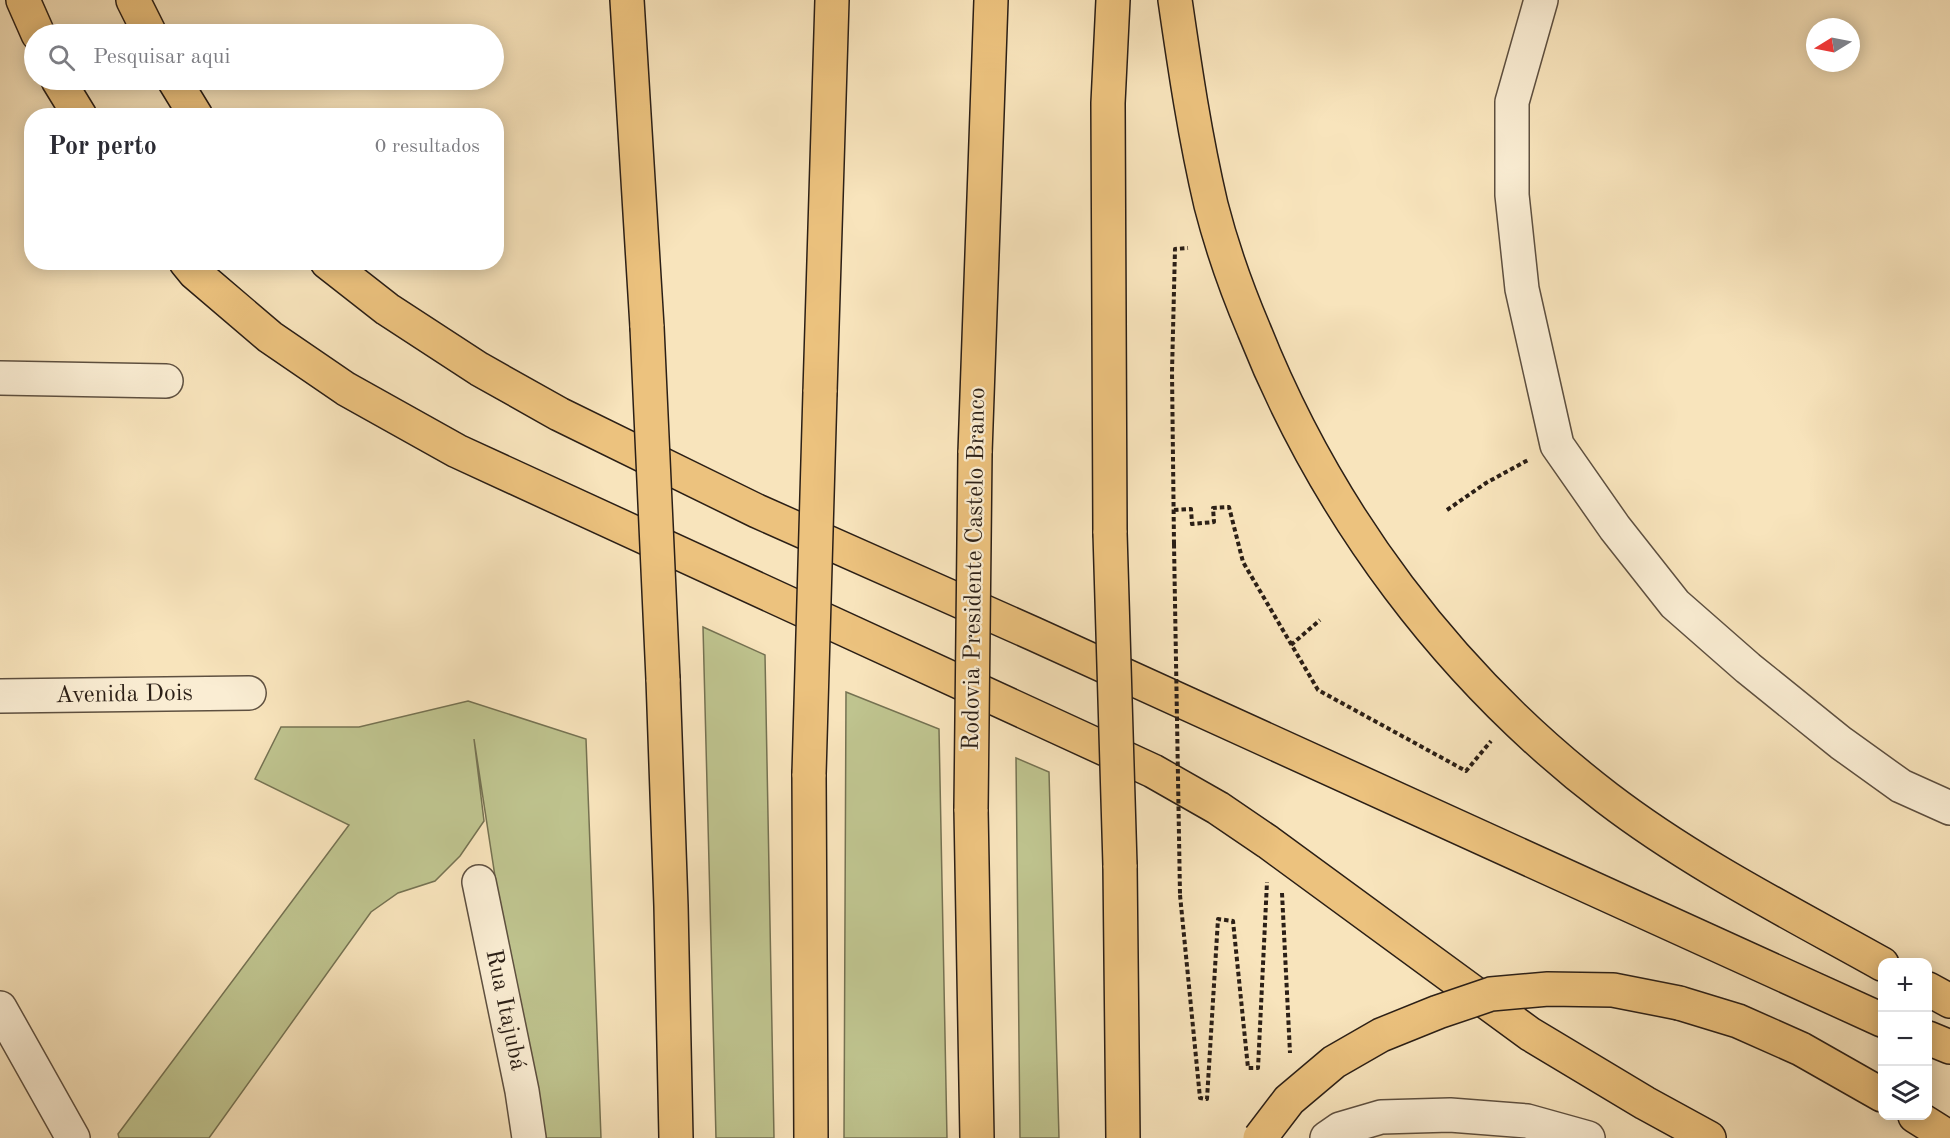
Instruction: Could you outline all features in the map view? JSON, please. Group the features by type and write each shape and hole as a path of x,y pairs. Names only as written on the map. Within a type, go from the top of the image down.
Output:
{"highway":[{"path":"23,0 34,24"},
{"path":"133,0 145,24"},
{"path":"619,0 630,59"},
{"path":"627,0 647,327 663,680 676,1138"},
{"path":"630,59 636,0"},
{"path":"811,1138 809,774 831,0"},
{"name":"Rodovia Presidente Castelo Branco","path":"977,1138 971,809 975,453 991,0"},
{"path":"1113,0 1108,103 1110,533 1120,866 1123,1138"},
{"path":"1175,0 1193,124 1212,208 1237,289 1269,368 1306,444 1349,518 1397,587 1451,653 1510,714 1607,798 1714,870 1878,962"},
{"path":"64,90 75,108"},
{"path":"180,90 191,108"},
{"path":"193,270 279,344 346,389 457,451 1162,776 1218,808 1530,1034 1645,1103 1709,1138"},
{"path":"337,270 387,309 470,363 580,425 757,511 1056,644 1878,1018"},
{"path":"1260,1138 1289,1100 1334,1062 1381,1035 1491,994 1548,988 1613,990 1679,1004 1738,1021 1801,1049 1878,1093"},
{"path":"1932,991 1950,1001"},
{"path":"1932,1040 1950,1047"},
{"path":"1921,1120 1950,1138"}],"street":[{"path":"1541,0 1512,102 1512,195 1522,289 1557,445 1615,528 1675,604 1748,668 1841,743 1901,786 1950,808"},
{"path":"0,378 166,381"},
{"name":"Avenida Dois","path":"5,697 249,693"},
{"name":"Rua Itajubá","path":"479,882 522,1091 529,1138"},
{"path":"0,1008 73,1138"},
{"path":"1327,1138 1340,1129 1381,1116 1450,1115 1527,1121 1588,1138"}],"path":[{"path":"1194,248 1175,249 1172,372 1180,896 1200,1098 1207,1099 1218,919 1233,921 1248,1068 1258,1068 1267,879 1274,883"},
{"path":"1447,510 1486,483 1557,445"},
{"path":"1174,510 1191,509 1192,524 1214,522 1213,508 1229,507 1243,562 1318,690 1466,771 1494,737"},
{"path":"1291,645 1320,620"},
{"path":"1282,888 1290,1054"}],"green space":[{"path":"703,627 765,655 774,1138 716,1138"},
{"path":"846,692 939,729 947,1138 844,1138"},
{"path":"468,701 586,739 601,1138 535,1138 474,739 484,821 460,856 435,881 398,893 371,912 209,1138 119,1138 118,1134 349,825 255,779 281,727 359,727"},
{"path":"1016,758 1049,772 1059,1138 1020,1138"}]}
